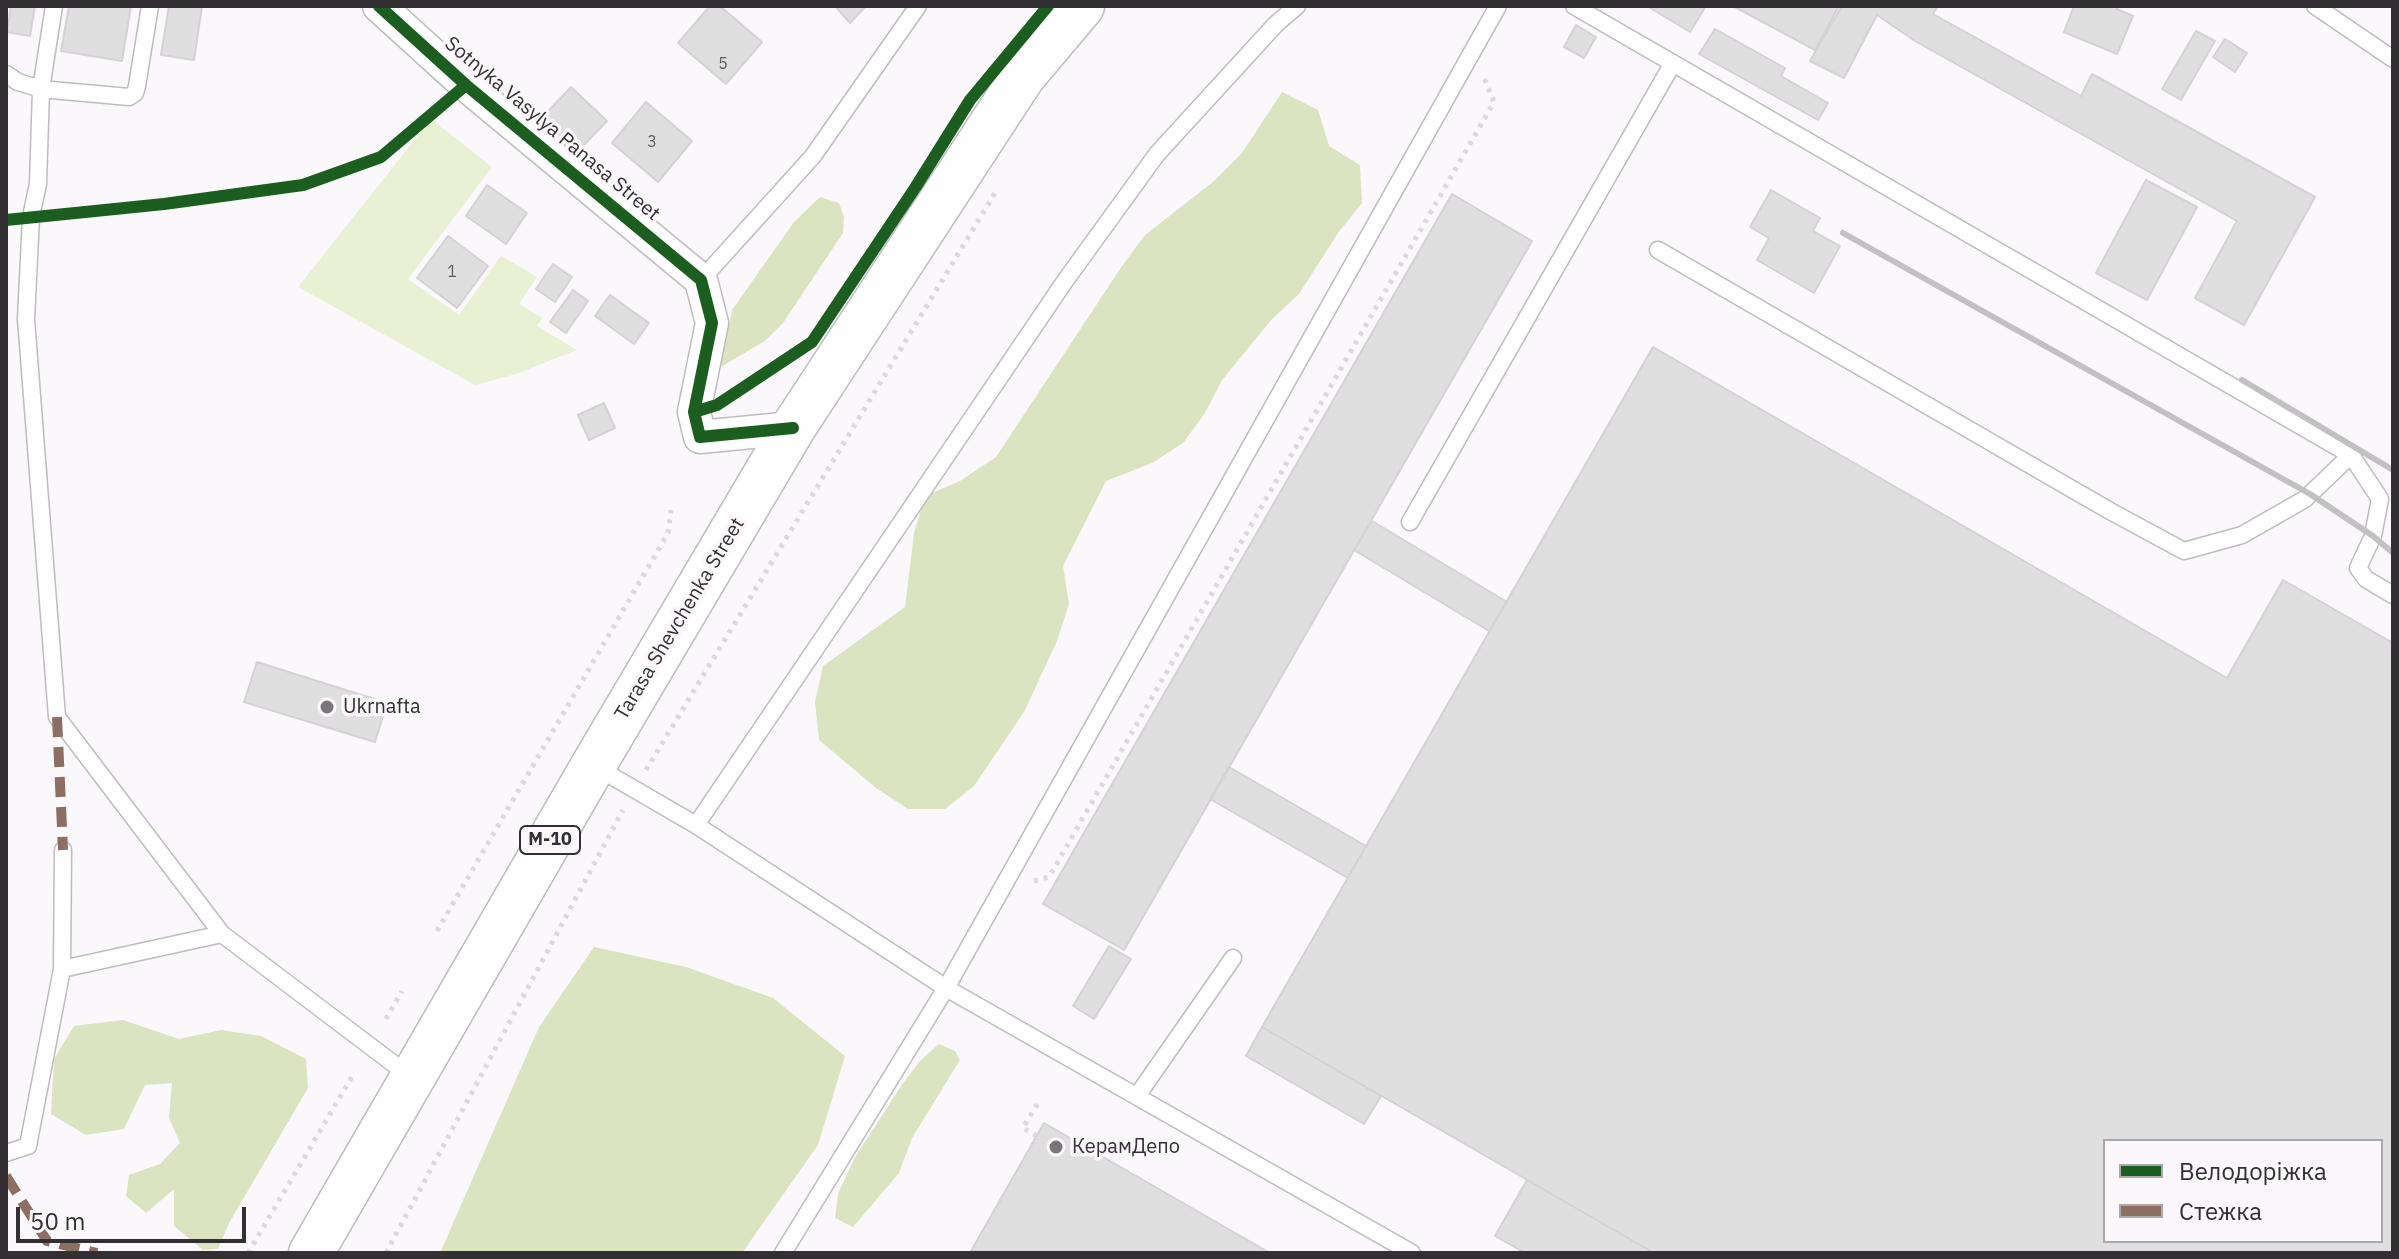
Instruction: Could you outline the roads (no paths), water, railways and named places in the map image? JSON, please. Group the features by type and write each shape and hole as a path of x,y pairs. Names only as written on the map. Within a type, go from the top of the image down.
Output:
{"main road":[{"name":"Tarasa Shevchenka Street","path":"311,1253 793,428 1023,76 1082,6"}],"street":[{"name":"Sotnyka Vasylya Panasa Street","path":"379,6 466,85 701,280"},
{"path":"701,280 712,323 694,412 700,437 793,428"}],"lane":[{"path":"54,6 41,89 38,184 31,217 26,319 57,717 222,934 412,1078"},
{"path":"6,74 18,82 41,89 122,98 135,93 150,6"},
{"path":"701,280 813,156 918,6"},
{"path":"696,825 1056,294 1157,154 1276,24 1297,6"},
{"path":"783,1253 946,988 1498,6"},
{"path":"1574,6 2351,455 2380,499 2373,536 2358,568 2366,579 2393,595"},
{"path":"2315,6 2393,59"},
{"path":"1410,522 1673,63"},
{"path":"1658,250 2184,551 2242,535 2305,499 2351,455"},
{"path":"593,766 696,825 946,988 1412,1253"},
{"path":"6,1153 28,1146 62,969 63,850"},
{"path":"62,969 222,934"},
{"path":"1137,1096 1233,958"}],"railway":[{"path":"1843,233 2310,494 2393,553"},
{"path":"2242,380 2393,470"}],"place":[{"name":"Ukrnafta","path":"327,707"},
{"name":"КерамДепо","path":"1056,1147"}]}
